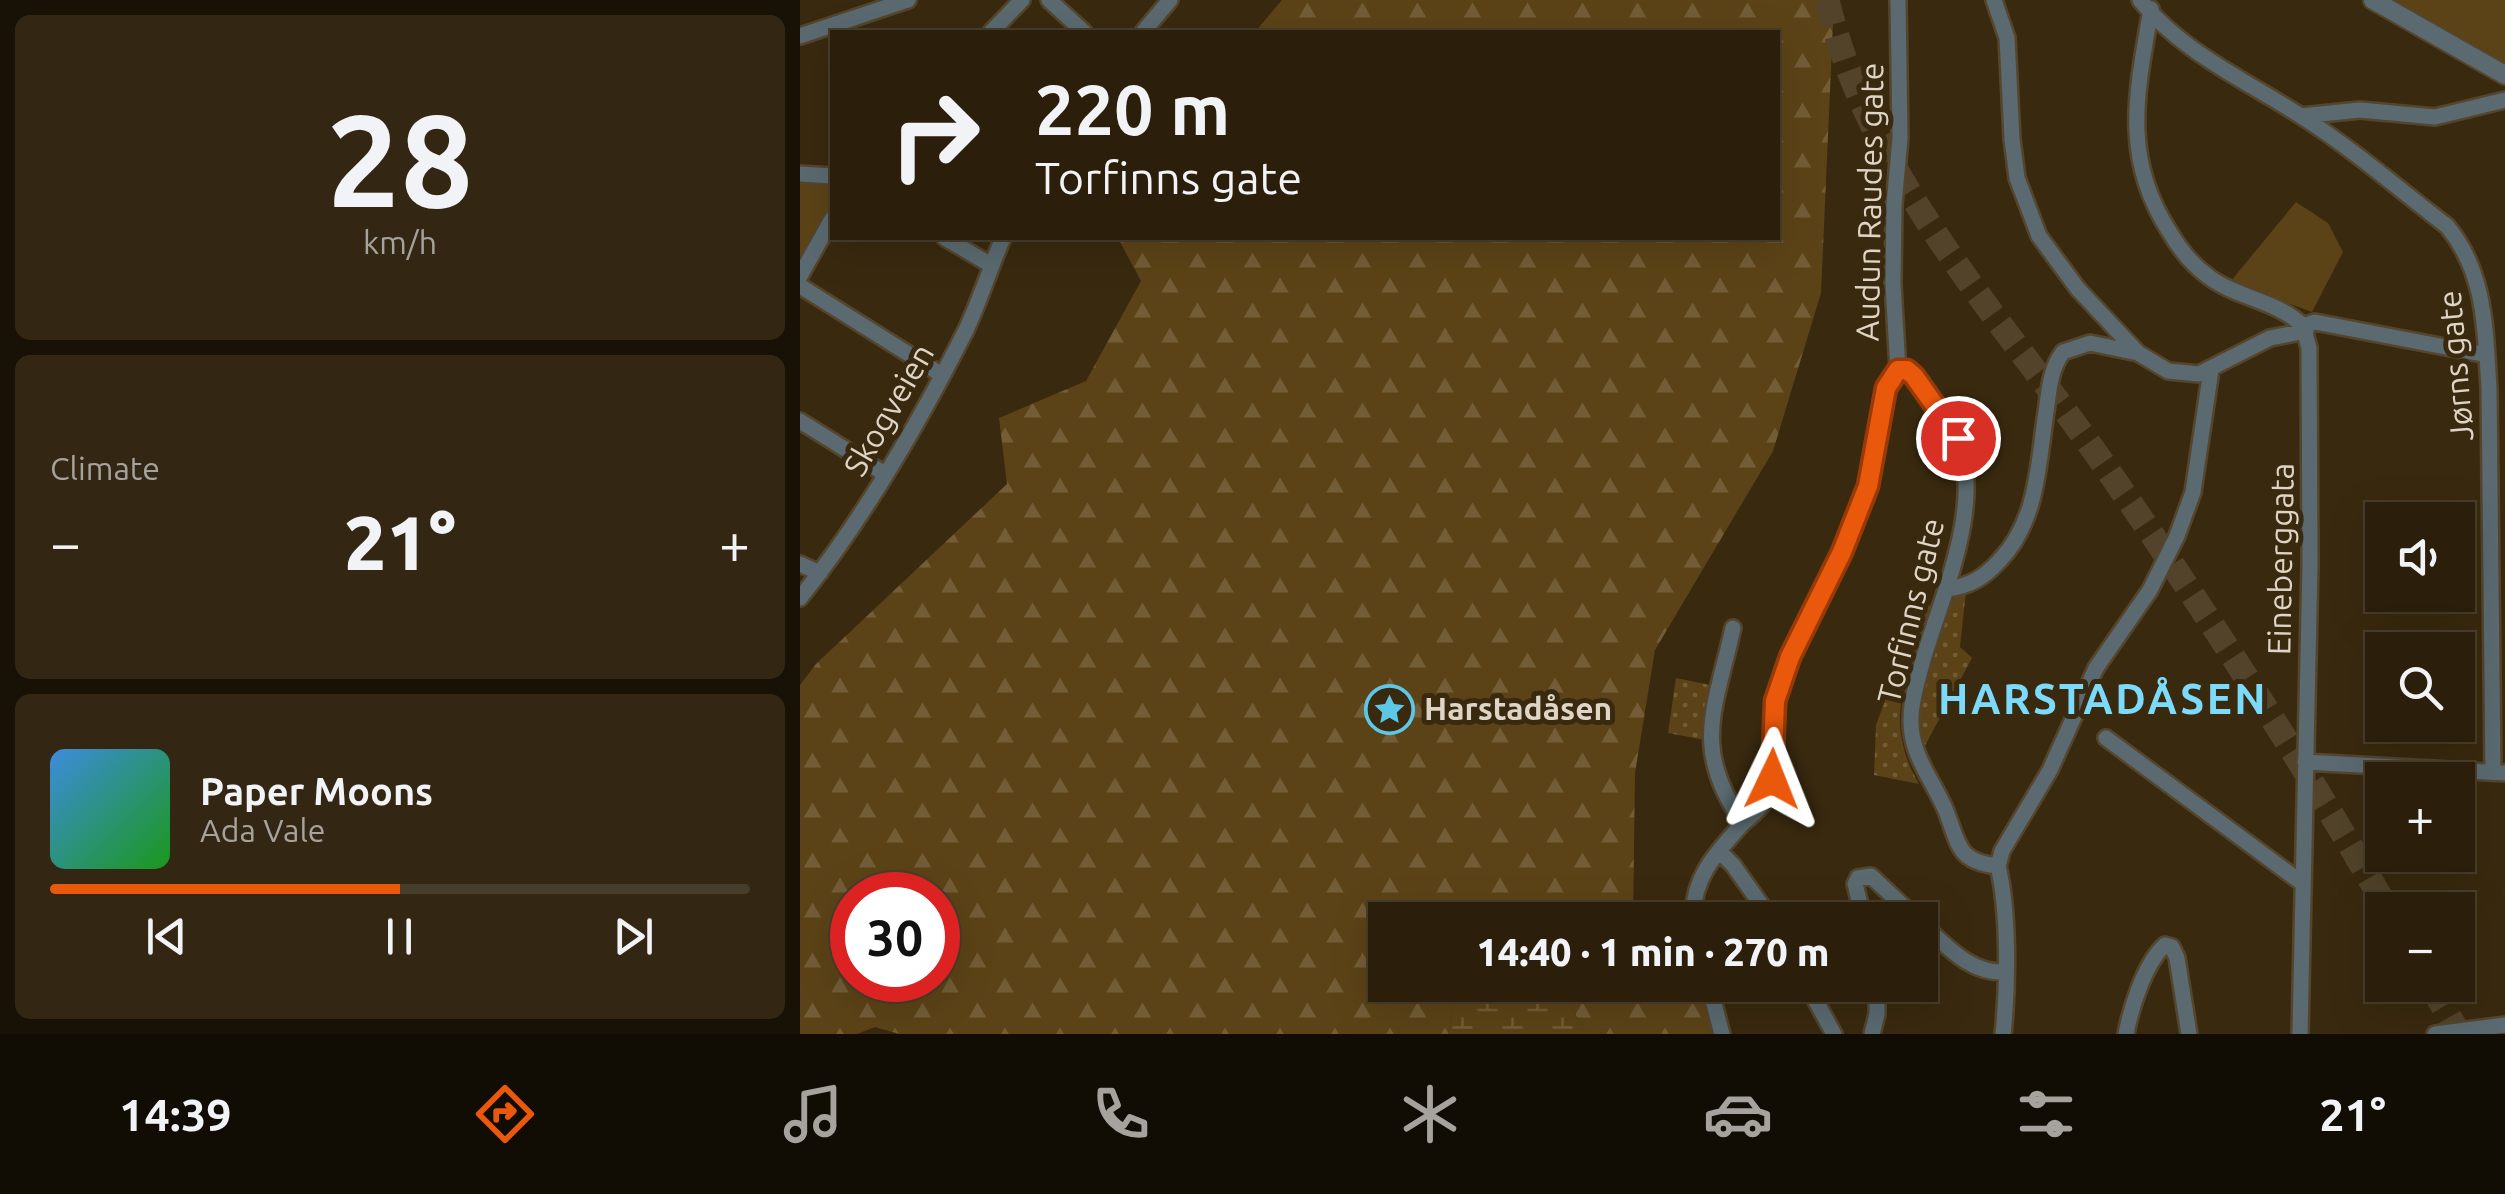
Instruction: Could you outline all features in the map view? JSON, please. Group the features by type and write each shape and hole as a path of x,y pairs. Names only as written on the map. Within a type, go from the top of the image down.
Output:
{"street":[{"path":"800,36 908,0"},
{"path":"994,30 1022,0"},
{"path":"1048,0 1082,30"},
{"path":"1145,30 1170,0"},
{"name":"Audun Raudes gate","path":"1695,902 1703,870 1766,798 1772,779 1775,701 1782,678 1854,524 1873,471 1886,388 1898,370 1894,205 1900,138 1898,0"},
{"path":"1994,0 2007,38 2014,160 2039,236 2078,290 2138,353 2168,372 2199,374 2270,338 2315,322 2487,355"},
{"path":"2373,0 2505,75"},
{"path":"2148,4 2136,146 2142,178 2152,201 2177,244 2208,277 2286,313 2304,328"},
{"name":"Jørns gate","path":"2148,4 2172,32 2301,116 2411,198 2458,240 2477,276 2487,355 2499,772"},
{"path":"2301,116 2360,110 2434,117 2505,100"},
{"path":"800,174 830,176"},
{"path":"800,276 830,223"},
{"path":"948,240 991,265"},
{"name":"Skogveien","path":"800,598 886,474 942,376 968,326 1003,240"},
{"path":"800,286 942,376"},
{"name":"Eineberggata","path":"2300,1034 2310,564 2309,348 2304,328"},
{"path":"1946,589 1960,588 1985,574 2024,528 2032,504 2050,384 2063,352 2090,343 2138,353"},
{"name":"Torfinns gate","path":"1898,370 1907,370 1914,376 1941,412 1958,438 1963,458 1964,512 1946,589 1915,690 1912,739 1958,846 1971,860 1998,866"},
{"path":"2003,1034 2005,972 1998,866 2002,851 2050,770 2096,668 2150,590 2177,536 2194,492 2210,370"},
{"path":"800,421 886,474"},
{"path":"800,564 820,573"},
{"path":"1733,628 1710,745 1716,776 1744,823"},
{"path":"2106,738 2302,884"},
{"path":"2305,762 2499,772"},
{"path":"1719,851 1759,902"},
{"path":"1860,902 1856,884 1864,875 1871,876 1899,902"},
{"path":"1938,937 1984,972 2005,972"},
{"path":"2126,1034 2139,993 2165,945 2172,947 2176,958 2189,1034"},
{"path":"1714,1002 1722,1034"},
{"path":"1816,1002 1834,1034"},
{"path":"1872,1034 1877,1002"},
{"path":"2435,1034 2505,1025"}],"green space":[{"path":"1282,0 1834,0 1821,293 1773,451 1655,650 1635,773 1633,902 1368,902 1368,1002 1455,1002 1448,1034 899,1034 875,1027 857,1034 800,1034 800,685 816,664 1007,484 999,418 1086,381 1141,281 1119,240 1780,240 1780,30 1257,30"},
{"path":"2392,0 2505,0 2505,63"},
{"path":"800,179 830,183 830,212 800,264"},
{"path":"2296,202 2328,223 2343,252 2312,312 2230,282"},
{"path":"1966,591 1960,647 1972,658 1921,753 1918,719 1928,657 1947,605"},
{"path":"1925,605 1931,606 1902,695 1900,716 1907,760 1919,784 1874,775 1876,725 1918,611"},
{"path":"1676,678 1715,686 1705,740 1668,733"},
{"path":"1455,1002 1568,1002 1586,1034 1448,1034"},
{"path":"1568,1002 1709,1002 1716,1034 1586,1034"}],"tunnel":[{"path":"1827,0 1846,64 1872,125 1903,182 1976,292 2095,452 2172,564 2283,735 2378,892"},
{"path":"2441,1002 2459,1034"}],"place":[{"name":"Harstadåsen","path":"1389,709"}],"district":[{"name":"HARSTADÅSEN","path":"2103,699"}],"route":[{"path":"1772,779 1775,701 1790,657 1854,524 1876,453 1886,388 1898,370 1907,370 1914,376 1958,438"}]}
